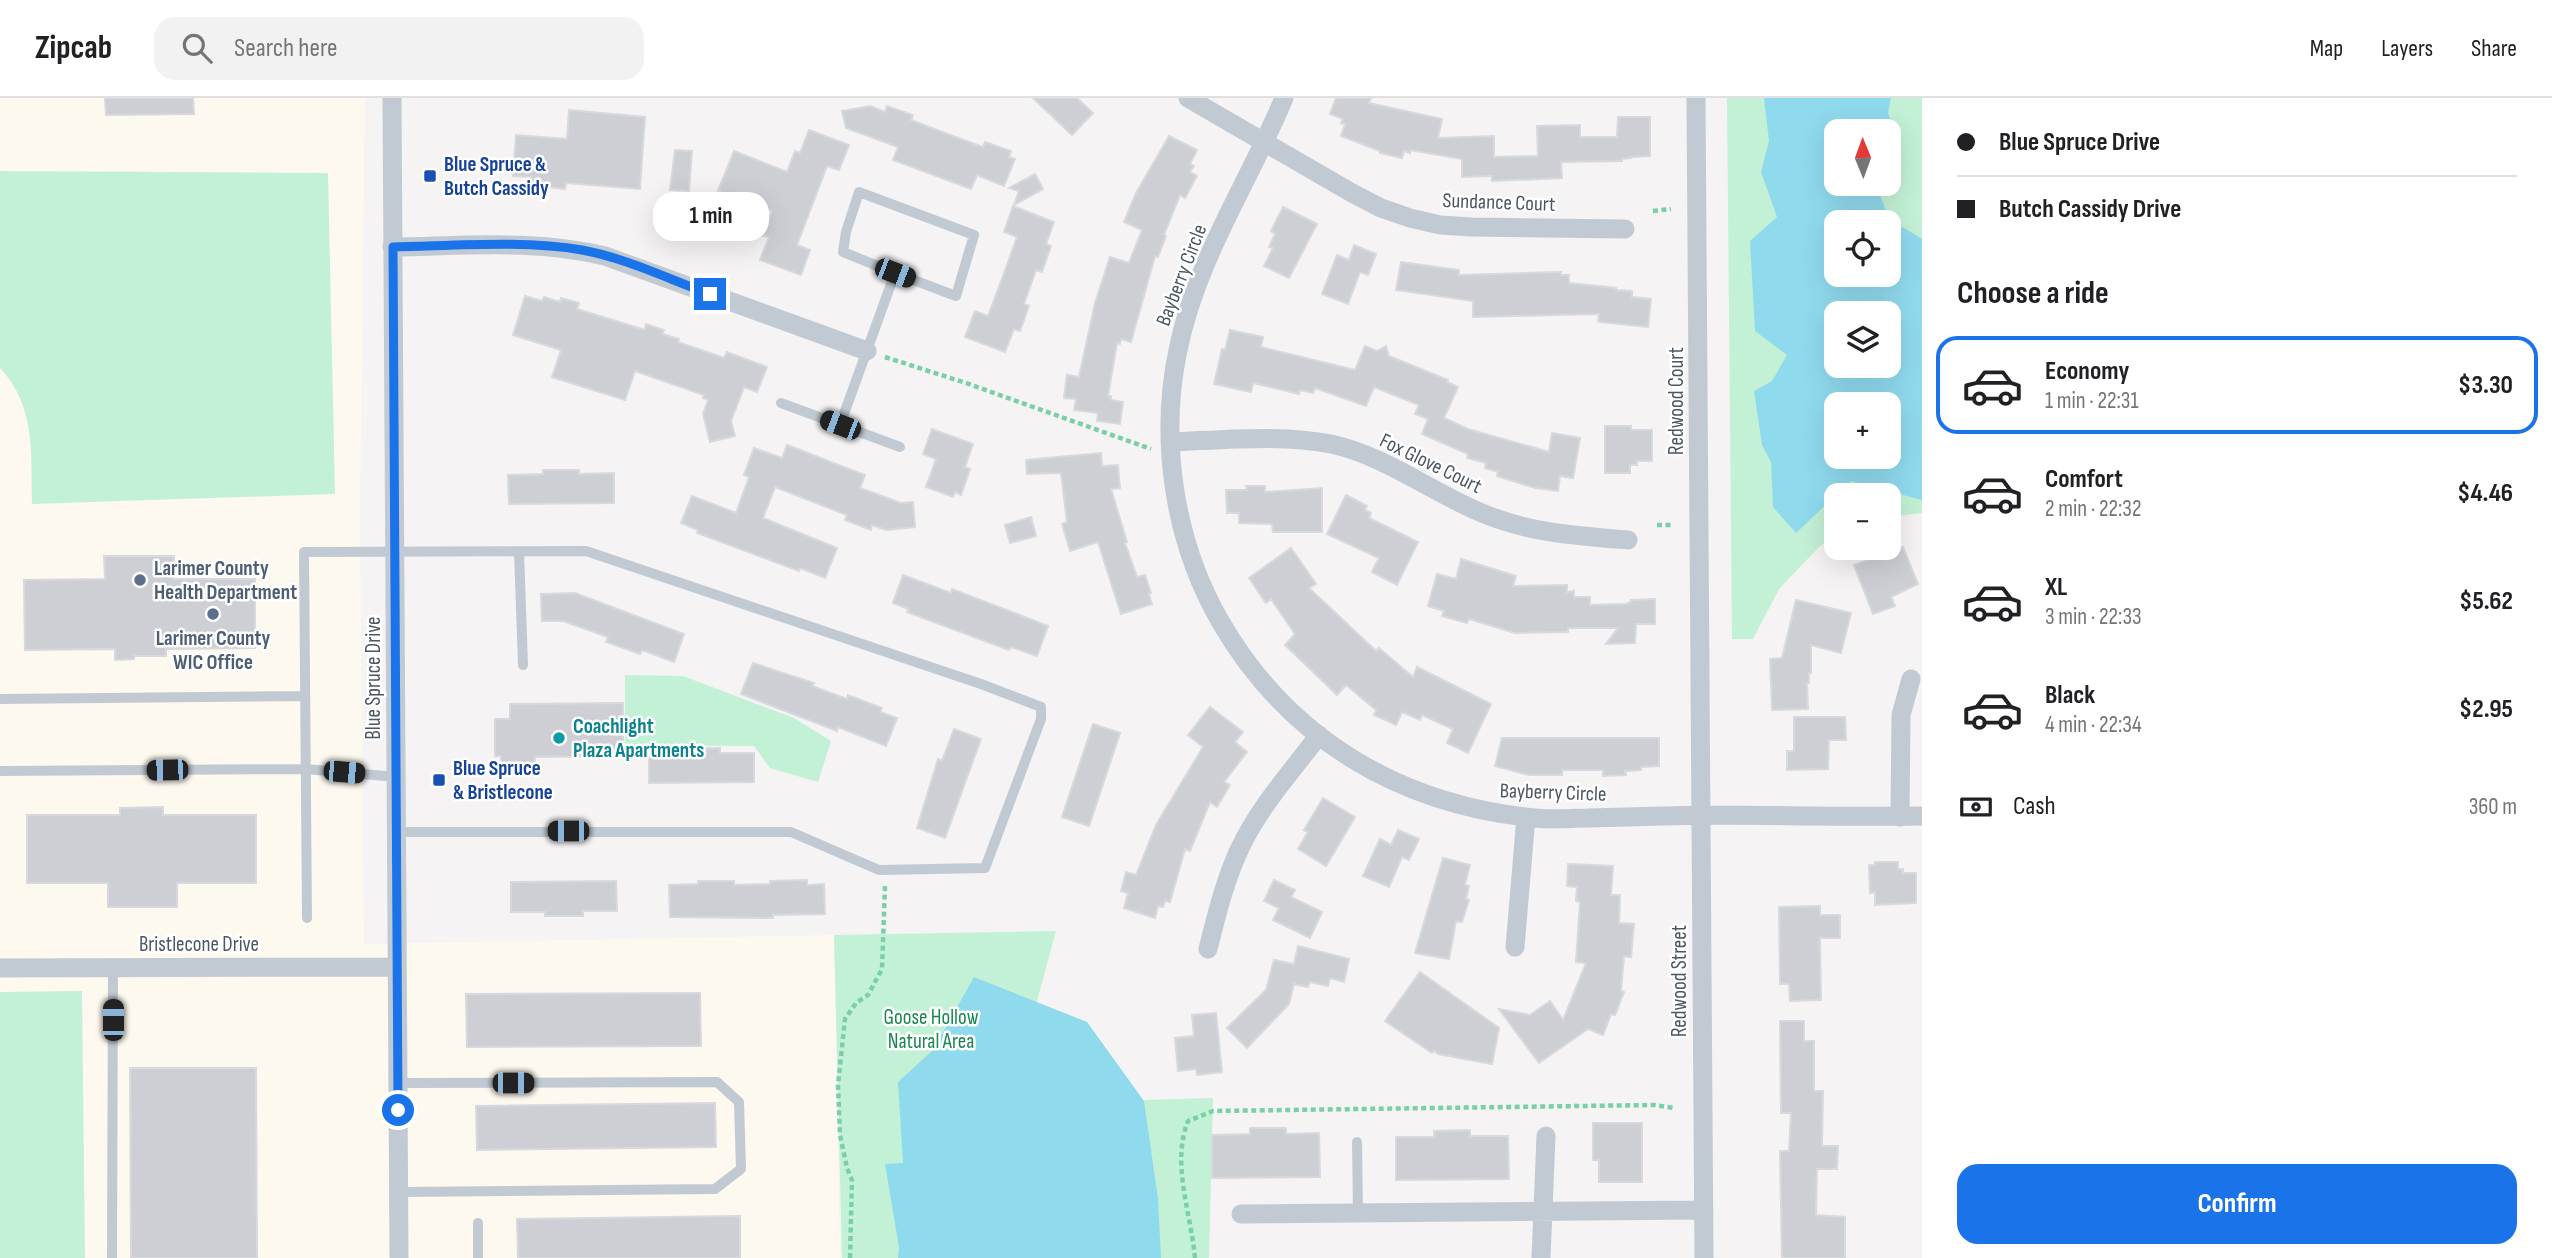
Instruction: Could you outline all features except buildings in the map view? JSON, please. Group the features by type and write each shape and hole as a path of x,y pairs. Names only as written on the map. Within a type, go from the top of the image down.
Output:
{"street":[{"name":"Blue Spruce Drive","path":"391,98 399,1258"},
{"name":"Sundance Court","path":"1188,98 1381,208 1410,218 1440,225 1472,227 1625,229"},
{"name":"Bayberry Circle","path":"1284,98 1190,303 1172,386 1171,449 1177,505 1191,559 1211,605 1235,647 1265,685 1288,710 1335,749 1390,780 1434,799 1479,811 1526,817 1922,816"},
{"name":"Redwood Court","path":"1696,98 1701,704"},
{"path":"393,247 536,246 582,250 867,351"},
{"name":"Fox Glove Court","path":"1171,449 1268,439 1331,444 1382,461 1479,513 1514,526 1546,533 1628,540"},
{"path":"1900,817 1900,715 1911,679"},
{"name":"Redwood Street","path":"1701,704 1704,1258"},
{"path":"1208,949 1222,892 1241,844 1267,804 1319,735"},
{"path":"1515,947 1526,817"},
{"name":"Bristlecone Drive","path":"0,968 397,967"},
{"path":"1541,1258 1545,1136"},
{"path":"1241,1214 1704,1210"}],"lane":[{"path":"859,192 974,235 956,296 895,273 844,252 846,232 859,192"},
{"path":"840,425 895,273"},
{"path":"781,403 900,447"},
{"path":"519,551 523,665"},
{"path":"307,918 304,552 586,551 981,684 1041,708 1041,719 985,869 879,870 791,832 397,832"},
{"path":"0,699 305,696"},
{"path":"0,771 306,768 396,777"},
{"path":"112,1258 113,967"},
{"path":"398,1083 717,1082 739,1102 741,1169 715,1189 399,1192"},
{"path":"1357,1142 1358,1214"},
{"path":"478,1223 478,1258"}],"path":[{"path":"1653,211 1671,209"},
{"path":"867,351 1171,449"},
{"path":"1657,525 1673,525"},
{"path":"850,1258 852,1180 840,1135 838,1085 845,1019 856,1003 868,995 882,969 885,886"},
{"path":"1195,1258 1181,1164 1182,1137 1188,1121 1213,1111 1445,1106 1654,1105 1674,1108"}],"shaded area":[{"path":"0,98 365,98 360,516 364,944 834,935 840,1258 0,1258"}],"green space":[{"path":"1727,98 1922,98 1922,513 1901,515 1901,483 1824,483 1824,543 1779,589 1753,639 1732,639"},
{"path":"0,171 328,173 335,494 32,504 31,449 26,415 12,383 0,368"},
{"path":"625,675 683,676 794,718 831,741 818,782 770,768 754,746 625,745"},
{"name":"Goose Hollow Natural Area","path":"1056,931 1009,1104 1213,1098 1209,1258 842,1258 834,935"},
{"path":"82,991 85,1258 0,1258 0,992"}],"water":[{"path":"1764,98 1891,98 1888,113 1890,119 1824,119 1824,196 1880,196 1886,210 1824,210 1824,287 1901,287 1901,226 1922,239 1922,500 1901,494 1901,483 1824,483 1824,507 1796,533 1773,507 1771,462 1762,445 1754,391 1772,381 1787,355 1755,331 1750,241 1777,217 1761,172 1769,141"},
{"path":"974,977 1087,1022 1144,1101 1158,1199 1161,1258 898,1258 899,1247 885,1164 903,1163 898,1082 933,1050"}],"place":[{"name":"Blue Spruce & Butch Cassidy","path":"430,176"},
{"name":"Larimer County Health Department","path":"140,580"},
{"name":"Larimer County WIC Office","path":"213,614"},
{"name":"Coachlight Plaza Apartments","path":"559,738"},
{"name":"Blue Spruce & Bristlecone","path":"439,780"}],"route":[{"path":"398,1110 393,247 536,246 582,250 710,294"}]}
